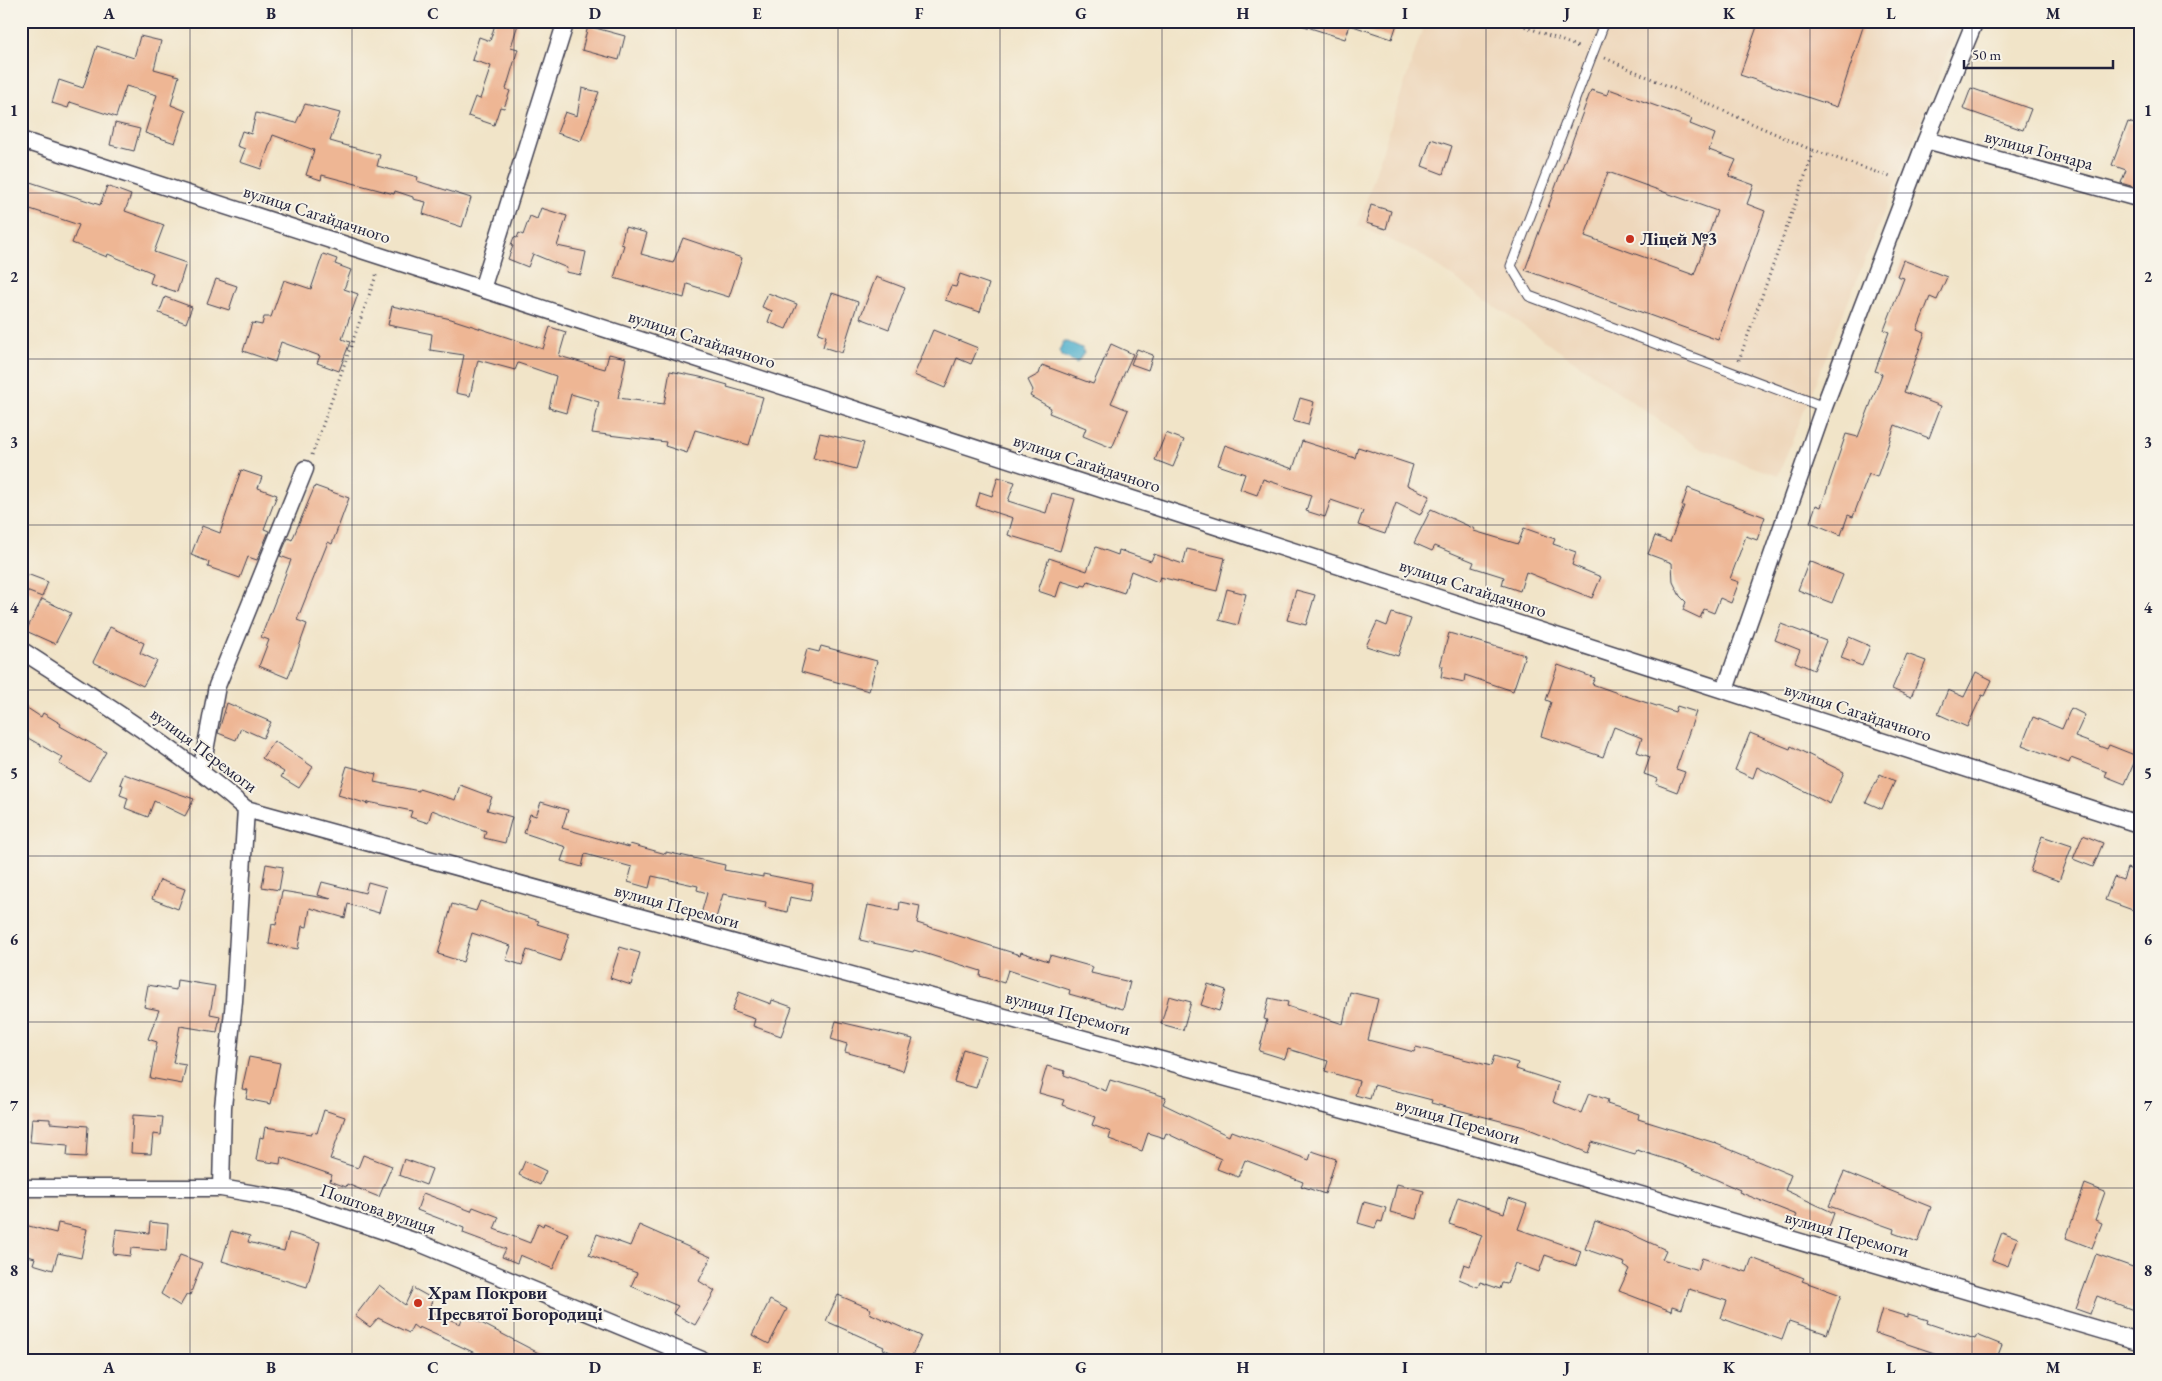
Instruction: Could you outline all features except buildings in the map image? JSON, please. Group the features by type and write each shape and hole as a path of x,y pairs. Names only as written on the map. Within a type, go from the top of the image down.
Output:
{"street":[{"path":"482,289 566,21"},
{"path":"1725,690 1824,407 1926,140 1975,21"},
{"name":"вулиця Сагайдачного","path":"21,140 2141,824"},
{"name":"вулиця Гончара","path":"1926,140 2141,199"},
{"path":"201,772 217,686 306,469"},
{"name":"вулиця Перемоги","path":"21,650 131,721 201,772 246,809 1464,1143 2141,1342"},
{"path":"221,1188 223,1107 234,1002 246,809"},
{"name":"Поштова вулиця","path":"21,1188 221,1188 290,1200 417,1242 702,1360"}],"lane":[{"path":"1605,21 1511,266 1529,296 1824,407"}],"path":[{"path":"1512,21 1593,52 1810,149 1910,184"},
{"path":"1734,373 1814,151 1810,149"},
{"path":"306,469 382,255"}],"shaded area":[{"name":"Ліцей №3","path":"1425,21 1961,21 1778,476 1696,446 1417,252 1358,226"}],"water":[{"path":"1063,342 1068,342 1082,348 1084,353 1077,363 1062,356 1059,351"}],"place":[{"name":"Ліцей №3","path":"1630,239"},
{"name":"Храм Покрови Пресвятої Богородиці","path":"418,1303"}]}
